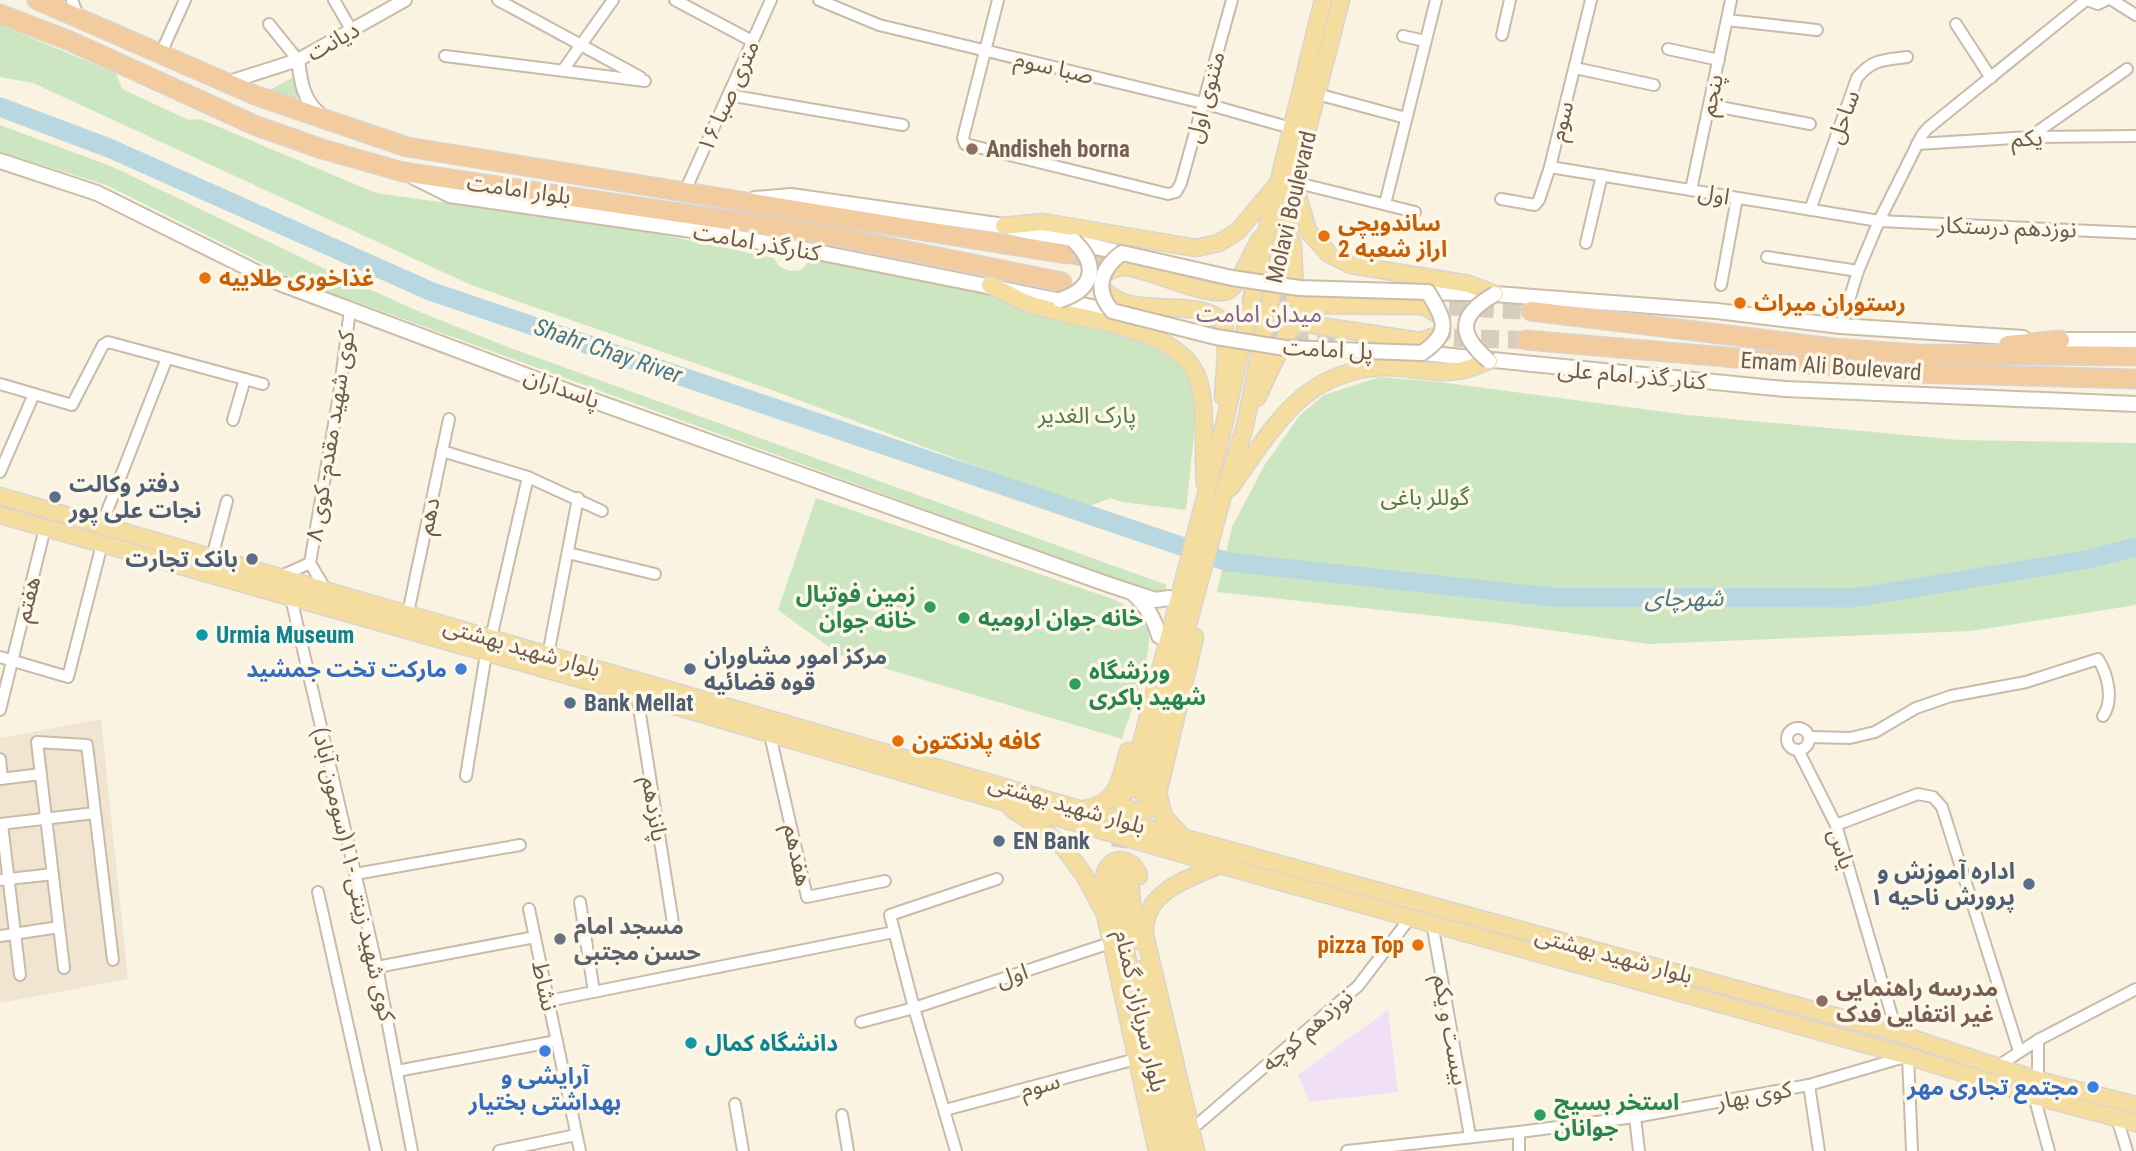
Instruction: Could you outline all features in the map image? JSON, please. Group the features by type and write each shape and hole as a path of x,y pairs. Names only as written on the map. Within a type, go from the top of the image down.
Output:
{"highway":[{"name":"بلوار امامت","path":"37,0 226,83 329,122 407,147 1070,248"},
{"name":"بلوار امامت","path":"0,14 70,41 254,125 322,149 404,172 829,235 1061,291"},
{"name":"Emam Ali Boulevard","path":"1531,311 1834,348 1916,354 2136,356"},
{"name":"Emam Ali Boulevard","path":"1526,340 1913,373 2136,379"},
{"path":"1916,354 2060,340"}],"main road":[{"name":"Molavi Boulevard","path":"1287,181 1291,128 1323,0"},
{"name":"Molavi Boulevard","path":"1137,791 1214,498 1225,421 1287,181 1317,94 1340,0"},
{"name":"پاسداران","path":"0,161 97,193 274,281 350,310 575,394 1133,593 1156,600 1168,598"},
{"name":"کنارگذر امامت","path":"404,172 450,195 685,229 990,285 1061,291 1112,311"},
{"path":"1004,226 1043,222 1196,248 1219,243 1238,231 1287,181 1308,231 1329,254 1351,265 1469,284 1495,294"},
{"name":"کنارگذر امامت","path":"744,200 791,196 1004,226 1070,248 1122,253"},
{"name":"Molavi Boulevard","path":"1214,498 1245,426 1277,226"},
{"path":"1102,280 1126,267 1202,289 1226,291 1231,289 1277,226 1293,245 1295,298 1303,305 1424,306 1443,317"},
{"path":"1061,291 1079,292 1086,285 1089,274 1090,262 1085,252 1070,248"},
{"path":"1112,311 1104,302 1102,280 1112,261 1122,253 1232,278 1299,288 1495,294 1717,311 1841,326 2060,340 2136,340"},
{"path":"1102,280 1121,302 1208,311 1218,316 1224,323 1225,421"},
{"path":"990,285 1029,304 1156,337 1182,354 1198,378 1202,398 1203,461 1214,498"},
{"path":"1422,354 1435,344 1442,334 1443,317 1429,292"},
{"path":"1489,361 1472,346 1466,322 1477,304 1495,294"},
{"name":"پل امامت","path":"1112,311 1216,337 1285,348 1422,354"},
{"path":"1245,426 1289,330 1295,326 1308,323 1419,341 1442,334"},
{"name":"کنار گذر امام علی","path":"1422,354 1785,389 2136,404"},
{"path":"1214,498 1289,408 1330,378 1347,372 1383,367 1458,371 1489,361"},
{"name":"بلوار شهید بهشتی","path":"0,496 408,613 488,646 548,655 612,680 637,695 999,800 1147,835 1182,836 1897,1033 1995,1074 2136,1123"},
{"name":"بلوار شهید بهشتی","path":"0,515 290,598 488,646 1083,810 1220,865 1908,1055 1995,1074"},
{"path":"1137,791 1204,598 1193,575 1168,598 1159,636 1137,791 1147,835"},
{"path":"1133,593 1147,607 1159,636"},
{"path":"1083,810 1098,807 1107,801 1137,791"},
{"path":"1137,791 1182,836"},
{"path":"999,800 1041,828 1063,848 1084,875 1105,915"},
{"path":"1161,1151 1136,1059 1105,915 1104,875 1108,866 1115,861 1130,862 1139,872 1146,935 1196,1151"},
{"path":"1144,920 1162,893 1186,879 1220,865"},
{"name":"بلوار سربازان گمنام","path":"1161,1151 1123,940 1122,872 1184,1151"},
{"name":"بلوار شهید بهشتی","path":"2036,1088 2136,1105"}],"street":[{"path":"72,0 79,18"},
{"path":"161,53 185,0"},
{"path":"334,0 352,31"},
{"name":"دیانت","path":"226,83 298,60 405,0"},
{"path":"445,56 645,81 498,0"},
{"path":"564,70 612,0"},
{"path":"675,0 752,41"},
{"name":"۱۶ متری صبا","path":"685,191 771,0"},
{"name":"صبا سوم","path":"819,0 879,25 1203,103 1291,128"},
{"path":"985,51 999,0"},
{"name":"مثنوی اول","path":"985,51 964,138 965,145 1168,194 1176,192 1181,183 1232,0"},
{"path":"1385,204 1436,0"},
{"path":"1502,35 1510,0"},
{"name":"سوم","path":"1501,199 1535,205 1539,200 1550,167 1591,0"},
{"name":"پنجم","path":"1691,190 1731,0"},
{"path":"1841,326 1858,271 1878,221 1917,144 1928,128 2087,0 2098,4 2106,0"},
{"path":"2112,0 2136,15"},
{"path":"1727,20 1817,30"},
{"path":"269,24 298,60"},
{"path":"1956,24 1991,78"},
{"path":"1403,36 1425,41"},
{"path":"1668,49 1719,60"},
{"name":"ساحل","path":"1810,210 1857,78 1866,66 1877,61 1907,57"},
{"name":"دیانت","path":"298,60 303,93 311,106 329,122"},
{"path":"1574,68 1654,85"},
{"path":"2030,137 2127,69"},
{"path":"1317,94 1406,118"},
{"path":"728,95 903,125"},
{"path":"1709,105 1810,124"},
{"name":"یکم","path":"1917,144 2030,137 2136,136"},
{"name":"اول","path":"1550,167 1878,221"},
{"path":"1586,243 1602,175"},
{"path":"1287,181 1415,212"},
{"path":"1721,285 1737,198"},
{"name":"نوزدهم درستکار","path":"1878,221 2136,233"},
{"path":"1767,257 1858,271"},
{"name":"کوی شهید مقدم- کوی ۸","path":"310,563 339,395 350,310"},
{"path":"0,384 72,405 103,345 108,342 263,384"},
{"path":"102,524 167,358"},
{"path":"233,419 244,379"},
{"path":"0,472 34,394"},
{"name":"دهم","path":"408,613 449,419"},
{"path":"442,451 528,477 602,511"},
{"path":"466,776 488,646 528,477"},
{"path":"548,655 578,498"},
{"path":"212,557 227,501"},
{"name":"هفتم","path":"0,710 45,528"},
{"path":"0,657 68,677 102,544"},
{"path":"568,553 655,574"},
{"path":"279,577 310,563 326,590"},
{"name":"کوی شهید زینتی -۱۱(سومون آباد)","path":"290,598 377,967 412,1151"},
{"path":"1809,737 1807,746 1798,751 1788,745 1788,734 1793,729 1801,729 1809,737 1850,738 1875,732 1916,708 1951,696 2026,682 2098,659 2105,670 2108,692 2108,709 2103,716"},
{"name":"پانزدهم","path":"637,695 673,923"},
{"name":"هفدهم","path":"770,735 807,897 886,881"},
{"path":"64,968 37,742 87,745 113,960"},
{"name":"یاس","path":"1798,751 1836,825 1897,1033"},
{"path":"0,759 1,779 41,774"},
{"path":"1836,825 1917,794 1933,797 1942,807 2019,1051"},
{"path":"20,975 4,880 1,824 95,813"},
{"path":"355,874 520,845"},
{"path":"4,880 53,874"},
{"path":"956,1151 890,915 997,879"},
{"path":"318,892 376,1151"},
{"path":"580,902 594,992"},
{"path":"530,909 535,937"},
{"name":"نوزدهم کوچه","path":"1191,1130 1358,986 1410,918"},
{"name":"بیست و یکم","path":"1432,923 1470,1136"},
{"path":"0,936 59,927"},
{"path":"548,1001 894,932"},
{"name":"نشاط","path":"377,967 535,937 580,1151"},
{"name":"اول","path":"861,1022 914,1008 1110,943"},
{"path":"1995,1074 2019,1051 2136,989"},
{"path":"2038,1040 2036,1088 2049,1151"},
{"path":"397,1071 556,1041"},
{"path":"1908,1055 1912,1151"},
{"name":"کوی بهار","path":"1347,1151 1422,1147 1470,1136 1635,1116 1809,1085 1908,1055"},
{"name":"سوم","path":"945,1110 1136,1059"},
{"path":"1809,1085 1819,1151"},
{"path":"735,1104 743,1151"},
{"path":"842,1115 848,1151"},
{"path":"1635,1116 1639,1151"},
{"path":"2117,1118 2127,1151"},
{"path":"1519,1132 1519,1151"},
{"path":"499,1151 576,1135"}],"shaded area":[{"path":"101,719 128,979 0,1003 0,738"},
{"path":"1388,1010 1398,1092 1309,1102 1298,1075"}],"green space":[{"name":"پارک الغدیر","path":"0,25 116,73 122,89 189,120 200,119 376,193 640,230 774,258 779,266 790,271 801,270 812,258 988,291 1022,310 1160,345 1188,371 1196,392 1197,408 1186,510 1122,502 1111,498 1090,506 1078,504 766,388 471,285 33,83 0,77"},
{"path":"294,77 298,102 269,90"},
{"path":"0,125 113,167 420,312 508,347 1167,585 1163,596 312,288 106,185 0,152"},
{"name":"گوللر باغی","path":"1380,377 1440,382 1688,415 1960,440 2136,443 2136,605 1971,631 1648,644 1507,624 1217,592 1232,527 1264,466 1300,415 1324,395"},
{"name":"خانه جوان ارومیه","path":"816,498 1113,599 1137,613 1147,626 1148,649 1141,681 1122,739 840,655 778,610"}],"waterway":[{"name":"Shahr Chay River","path":"0,107 109,148 430,291 1228,562 1552,597 1853,598 2090,559 2136,547"}],"tunnel":[{"path":"1066,254 1125,266"},
{"path":"1217,286 1262,296 1311,298"},
{"path":"1422,305 1531,311"},
{"path":"1211,321 1255,332 1343,335"},
{"path":"1427,337 1526,340"},
{"path":"1115,871 1123,823"}],"place":[{"name":"Andisheh borna","path":"972,149"},
{"name":"ساندویچی اراز شعبه 2","path":"1324,236"},
{"name":"غذاخوری طلاییه","path":"205,278"},
{"name":"رستوران میراث","path":"1740,303"},
{"name":"دفتر وکالت نجات علی پور","path":"55,497"},
{"name":"بانک تجارت","path":"252,559"},
{"name":"زمین فوتبال خانه جوان","path":"930,607"},
{"name":"خانه جوان ارومیه","path":"964,618"},
{"name":"Urmia Museum","path":"202,635"},
{"name":"مارکت تخت جمشید","path":"461,669"},
{"name":"مرکز امور مشاوران قوه قضائیه","path":"690,669"},
{"name":"ورزشگاه شهید باکری","path":"1075,684"},
{"name":"Bank Mellat","path":"570,703"},
{"name":"کافه پلانکتون","path":"898,741"},
{"name":"EN Bank","path":"999,841"},
{"name":"اداره آموزش و پرورش ناحیه ۱","path":"2029,884"},
{"name":"مسجد امام حسن مجتبی","path":"560,939"},
{"name":"pizza Top","path":"1418,945"},
{"name":"مدرسه راهنمایی غیر انتفایی فدک","path":"1822,1001"},
{"name":"دانشگاه کمال","path":"691,1043"},
{"name":"آرایشی و بهداشتی بختیار","path":"545,1051"},
{"name":"مجتمع تجاری مهر","path":"2093,1087"},
{"name":"استخر بسیج جوانان","path":"1540,1115"}],"district":[{"name":"میدان امامت","path":"1259,314"}],"water label":[{"name":"شهرچای","path":"1684,598"}]}
